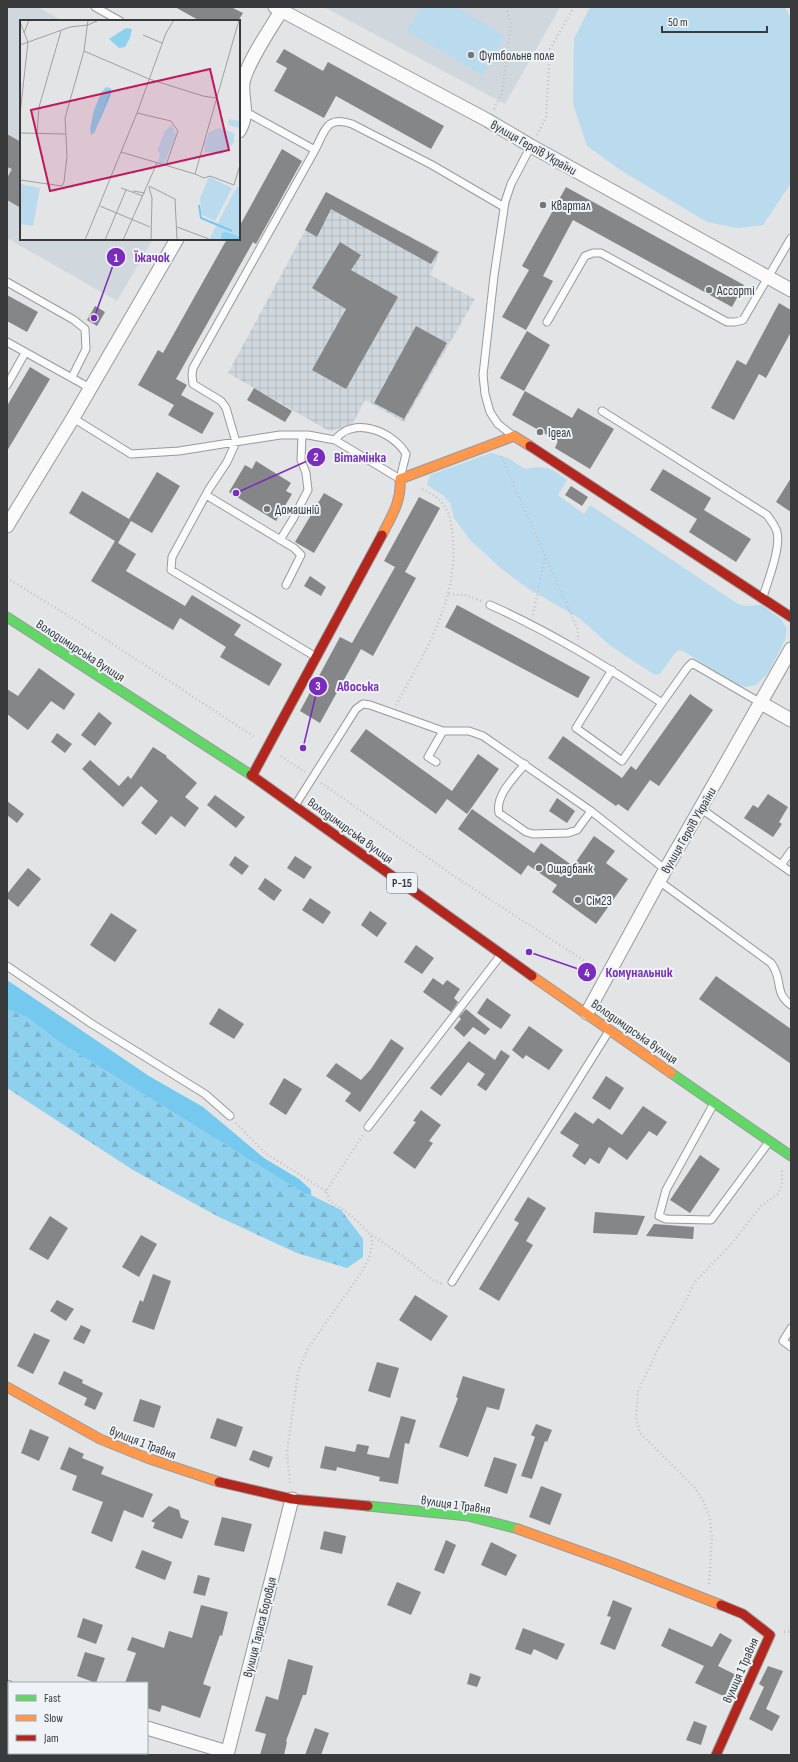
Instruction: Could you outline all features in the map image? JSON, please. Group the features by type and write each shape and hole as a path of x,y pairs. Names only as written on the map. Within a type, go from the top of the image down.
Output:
{"street":[{"name":"вулиця Героїв України","path":"278,9 487,120 531,146 791,290"},
{"path":"240,128 246,112 243,70 278,9"},
{"path":"7,526 73,418 175,240"},
{"path":"252,776 318,658 399,501 401,490 400,479 514,436 763,597 791,617"},
{"name":"Володимирська вулиця","path":"7,617 252,776 501,954 588,1013 769,1142 791,1156"},
{"name":"вулиця Героїв України","path":"588,1013 700,808 791,649"},
{"path":"761,703 791,720"},
{"name":"вулиця 1 Травня","path":"7,1387 100,1439 208,1480 292,1499 468,1516 503,1524 618,1565 743,1614 770,1634 716,1755"},
{"name":"вулиця Тараса Боровця","path":"229,1754 292,1499"},
{"path":"148,1728 229,1754"}],"lane":[{"path":"95,7 118,20"},
{"path":"246,112 314,150"},
{"path":"318,658 171,570 172,557 206,495 227,462 236,442 226,408 221,401 193,384 193,368 326,128 332,122 340,120 352,124 432,165 504,207"},
{"path":"514,436 498,424 490,412 483,375 494,276 504,207 510,184 531,146"},
{"path":"547,322 585,256 593,252 601,253 727,322 743,320 766,277 791,238"},
{"path":"7,282 74,320 85,329 86,349 72,377"},
{"path":"7,342 90,388"},
{"path":"7,385 25,353"},
{"path":"602,410 767,515 777,533 778,544 763,597"},
{"path":"73,418 131,454 178,451 280,435 302,435 335,440 400,479 406,454 401,444 377,429 364,427 348,430 339,435 335,440"},
{"path":"280,540 308,490 306,473 301,460 302,435"},
{"path":"206,495 280,540 301,555 286,584"},
{"path":"490,605 532,623 612,670 662,703"},
{"path":"612,670 576,728 622,761 692,663 761,703"},
{"path":"294,806 356,709 363,704 392,712 442,731 470,731 483,736 591,811 666,870"},
{"path":"436,762 428,757 442,731"},
{"path":"525,764 500,798 498,808 499,813 526,832 534,834 568,833 577,830 591,811"},
{"path":"700,808 791,872"},
{"path":"781,865 791,851"},
{"path":"659,882 771,963 778,972 780,993 785,1001 791,1005"},
{"path":"368,1127 501,954"},
{"path":"7,966 92,1024 205,1094 230,1116"},
{"path":"452,1282 610,1029"},
{"path":"714,1103 666,1190 660,1216 666,1219 711,1220 769,1142"},
{"path":"791,1328 783,1341 791,1347"}],"path":[{"path":"487,120 502,93 511,25 506,7"},
{"path":"531,146 546,117 550,49 574,7"},
{"path":"495,442 578,630 579,651"},
{"path":"392,712 430,643 449,594 454,554 452,525 448,511 442,501 425,490 400,479"},
{"path":"532,623 546,557"},
{"path":"449,594 465,595 490,605"},
{"path":"230,1116 241,1130 265,1153 326,1191 330,1201 353,1217 371,1235 404,1257 434,1281 447,1286 452,1282"},
{"path":"326,1191 368,1127"},
{"path":"708,1601 712,1538 710,1519 704,1502 695,1488 640,1433 636,1418 638,1391 660,1343 687,1298 694,1282 732,1243 760,1206 778,1194 782,1185 781,1171 784,1165"},
{"path":"292,1499 287,1453 298,1372 308,1348 361,1273 369,1258 372,1245 371,1235"}],"shaded area":[{"path":"7,7 38,7 61,20 20,20 20,240 152,240 117,301 7,238"},
{"path":"324,7 560,7 505,104"},
{"name":"Футбольне поле","path":"421,7 456,7 505,36 482,75 407,31"},
{"path":"590,7 784,7 791,18 791,183 763,225 738,228 707,222 622,171 587,146 573,104 574,39"},
{"path":"326,192 440,252 430,275 475,299 404,422 365,400 352,425 329,431 228,373"},
{"path":"491,453 508,458 525,469 538,467 552,470 567,480 558,495 584,514 590,505 738,604 746,606 762,605 781,619 787,629 785,640 768,673 756,685 746,687 733,683 685,652 679,650 675,653 660,674 655,675 612,647 579,618 529,589 503,570 470,540 454,518 450,503 443,495 427,485 430,475"},
{"path":"7,980 149,1076 203,1107 264,1158 299,1179 311,1190 311,1195 305,1194 59,1042 28,1018 7,1009"}],"green space":[{"path":"7,1009 28,1018 59,1042 305,1194 311,1195 341,1210 363,1239 363,1257 347,1268 297,1253 219,1217 133,1170 7,1088"}],"building":[{"path":"175,7 231,7 243,13 239,20 198,20"},
{"path":"284,49 323,71 328,62 444,126 431,149 336,96 324,118 274,91 287,68 276,62"},
{"path":"7,134 20,141 20,207 7,200 7,178 12,169 7,167"},
{"path":"282,149 302,161 256,244 253,242 176,379 187,385 181,395 214,413 202,434 168,415 174,405 138,385 158,350 163,353 226,240 240,240 240,225"},
{"path":"566,187 744,285 732,307 573,220 543,276 553,281 526,330 502,317 529,270 522,266"},
{"path":"326,192 438,252 431,264 331,209 317,237 305,230"},
{"path":"340,242 361,255 351,270 398,297 346,389 312,370 346,309 312,288"},
{"path":"7,295 38,312 27,332 7,321"},
{"path":"779,303 791,310 791,332 766,378 759,374 734,420 711,408 737,360 746,365"},
{"path":"95,306 105,312 97,326 87,320"},
{"path":"416,326 447,343 404,419 374,403"},
{"path":"527,331 550,345 524,391 500,378"},
{"path":"30,367 50,379 7,451 7,406"},
{"path":"254,388 292,411 285,422 247,400"},
{"path":"525,391 572,418 578,408 614,429 590,469 555,448 558,441 512,415"},
{"path":"256,461 291,483 286,491 292,494 276,521 229,492 245,465 252,469"},
{"path":"663,469 711,498 704,510 751,539 736,562 689,532 697,519 650,490"},
{"path":"157,472 180,486 152,533 131,521 118,543 136,554 126,571 185,606 192,595 241,625 234,635 282,664 269,686 220,657 226,647 180,618 173,630 91,581 115,541 69,513 82,491 129,519"},
{"path":"791,478 791,512 776,502"},
{"path":"571,486 588,497 582,506 565,495"},
{"path":"324,493 343,504 314,553 295,542"},
{"path":"419,497 440,508 405,572 416,578 373,656 361,649 320,723 300,711 340,637 352,643 395,567 384,561"},
{"path":"310,576 326,587 321,596 304,586"},
{"path":"457,605 590,677 578,698 445,627"},
{"path":"39,668 75,694 64,710 51,701 28,730 7,714 7,689 18,696"},
{"path":"690,694 713,710 659,786 650,780 628,811 618,804 616,806 548,758 563,736 622,778 631,766 636,770"},
{"path":"99,712 112,723 95,746 81,735"},
{"path":"366,729 452,791 478,754 499,769 467,814 447,799 436,814 350,751"},
{"path":"57,733 72,744 65,753 51,742"},
{"path":"153,747 167,756 166,757 197,783 185,797 199,808 185,827 171,816 156,835 141,823 158,801 141,786 123,807 82,769 90,760 119,786 128,776 131,779"},
{"path":"768,794 788,807 779,822 782,824 773,837 744,818 753,805 758,808"},
{"path":"215,795 245,817 236,828 207,805"},
{"path":"557,798 575,811 567,823 549,811"},
{"path":"7,801 24,814 17,823 7,815"},
{"path":"472,809 534,853 541,843 573,866 594,836 615,851 606,863 628,879 596,924 552,892 557,885 528,865 521,875 458,829"},
{"path":"235,856 249,866 242,875 229,865"},
{"path":"295,856 312,867 304,879 287,868"},
{"path":"28,868 41,879 18,907 7,898 7,894"},
{"path":"265,878 282,890 274,901 258,889"},
{"path":"310,898 331,912 323,924 302,910"},
{"path":"370,911 387,923 377,937 361,925"},
{"path":"111,913 137,930 115,962 90,945"},
{"path":"416,945 434,958 422,974 404,962"},
{"path":"716,976 791,1029 791,1064 699,999"},
{"path":"433,978 443,985 447,980 460,989 454,998 458,1002 451,1012 423,992"},
{"path":"487,998 511,1015 501,1029 477,1013"},
{"path":"219,1008 244,1024 234,1039 209,1024"},
{"path":"466,1009 490,1029 485,1035 473,1027 464,1037 454,1028 461,1019 459,1017"},
{"path":"529,1026 563,1050 549,1070 526,1055 523,1059 512,1050"},
{"path":"391,1039 404,1048 360,1112 345,1101 351,1093 326,1076 336,1063 361,1080 371,1069"},
{"path":"469,1041 495,1060 501,1050 510,1056 486,1091 477,1085 485,1074 468,1062 441,1096 430,1088"},
{"path":"606,1076 624,1088 610,1110 592,1098"},
{"path":"284,1078 302,1089 286,1115 269,1104"},
{"path":"643,1106 667,1122 657,1136 649,1131 627,1160 609,1147 599,1164 590,1158 585,1165 572,1156 579,1145 560,1133 575,1112 593,1124 598,1118 622,1135"},
{"path":"421,1110 441,1125 429,1141 433,1143 415,1169 393,1153 416,1122 413,1121"},
{"path":"700,1155 720,1169 690,1213 670,1200"},
{"path":"528,1197 546,1208 526,1241 533,1245 499,1301 479,1289 519,1223 514,1220"},
{"path":"595,1212 645,1216 637,1235 593,1233"},
{"path":"50,1216 68,1228 48,1260 29,1249"},
{"path":"654,1224 694,1227 693,1239 646,1236"},
{"path":"141,1235 157,1244 139,1277 122,1267"},
{"path":"153,1274 171,1281 154,1330 132,1322 140,1300 143,1302"},
{"path":"415,1295 448,1316 431,1341 399,1320"},
{"path":"57,1300 74,1309 66,1321 50,1311"},
{"path":"81,1325 91,1330 84,1344 73,1339"},
{"path":"34,1333 50,1340 33,1374 17,1366"},
{"path":"377,1362 399,1368 390,1398 368,1391"},
{"path":"64,1371 83,1380 82,1383 103,1393 95,1410 84,1405 87,1398 58,1384"},
{"path":"463,1376 505,1389 499,1410 487,1407 468,1457 439,1447 458,1398 456,1397"},
{"path":"140,1399 161,1406 154,1428 133,1421"},
{"path":"401,1416 416,1420 409,1444 405,1443 398,1484 379,1481 380,1477 337,1467 336,1471 320,1468 325,1446 355,1452 357,1444 369,1446 367,1454 389,1458"},
{"path":"217,1418 243,1427 236,1447 210,1438"},
{"path":"536,1424 552,1430 547,1442 545,1441 532,1479 521,1476 535,1437 531,1435"},
{"path":"30,1429 49,1437 39,1461 21,1453"},
{"path":"69,1447 84,1454 82,1458 104,1467 101,1474 153,1494 143,1518 124,1510 112,1542 91,1533 103,1502 72,1490 77,1476 60,1469"},
{"path":"253,1450 273,1457 269,1468 249,1460"},
{"path":"494,1457 517,1464 507,1494 484,1486"},
{"path":"541,1486 562,1494 550,1525 529,1517"},
{"path":"169,1506 179,1510 181,1518 189,1521 182,1539 153,1528 155,1523 151,1521"},
{"path":"222,1517 252,1524 244,1552 214,1545"},
{"path":"324,1531 346,1536 342,1554 320,1549"},
{"path":"446,1540 456,1545 444,1574 434,1570"},
{"path":"491,1542 517,1555 506,1576 481,1565"},
{"path":"142,1550 172,1562 165,1580 135,1568"},
{"path":"198,1575 210,1578 205,1596 193,1593"},
{"path":"397,1582 421,1592 411,1615 387,1605"},
{"path":"613,1600 632,1608 615,1650 600,1644 611,1617 607,1616"},
{"path":"201,1605 228,1612 222,1636 220,1635 203,1684 211,1687 200,1718 162,1705 160,1712 148,1708 148,1682 125,1682 136,1653 127,1650 132,1637 164,1648 169,1631 192,1638"},
{"path":"83,1618 103,1625 96,1644 77,1637"},
{"path":"523,1628 565,1644 557,1660 534,1649 531,1655 515,1649"},
{"path":"669,1628 712,1647 720,1633 732,1640 718,1666 740,1677 730,1699 695,1683 704,1666 661,1646"},
{"path":"85,1652 105,1658 96,1682 77,1676"},
{"path":"288,1659 313,1666 306,1695 303,1695 286,1741 284,1755 260,1755 266,1734 255,1731 266,1696 278,1700"},
{"path":"768,1666 783,1671 766,1709 780,1716 772,1731 749,1719 764,1687 759,1684"},
{"path":"470,1673 481,1677 477,1687 467,1684"},
{"path":"694,1721 707,1726 701,1745 686,1740"},
{"path":"315,1728 329,1733 321,1755 305,1755"}],"traffic: fast":[{"path":"7,617 251,775"},
{"path":"671,1073 791,1156"},
{"path":"368,1506 468,1516 518,1529"}],"traffic: slow":[{"path":"382,535 398,502 400,479 514,436 530,446"},
{"path":"532,976 671,1073"},
{"path":"7,1387 100,1439 147,1458 219,1482"},
{"path":"518,1529 618,1565 721,1605"}],"traffic: jam":[{"path":"530,446 791,617"},
{"path":"252,776 382,535"},
{"path":"251,775 532,976"},
{"path":"219,1482 292,1499 368,1506"},
{"path":"716,1755 770,1635 743,1614 721,1605"}],"place":[{"name":"Футбольне поле","path":"471,55"},
{"name":"Квартал","path":"543,205"},
{"name":"Ассорті","path":"709,290"},
{"name":"Їжачок","path":"94,318"},
{"name":"Ідеал","path":"540,432"},
{"name":"Вітамінка","path":"236,493"},
{"name":"Домашній","path":"267,509"},
{"name":"Авоська","path":"303,748"},
{"name":"Ощадбанк","path":"539,868"},
{"name":"Сім23","path":"578,900"},
{"name":"Комунальник","path":"529,952"}]}
